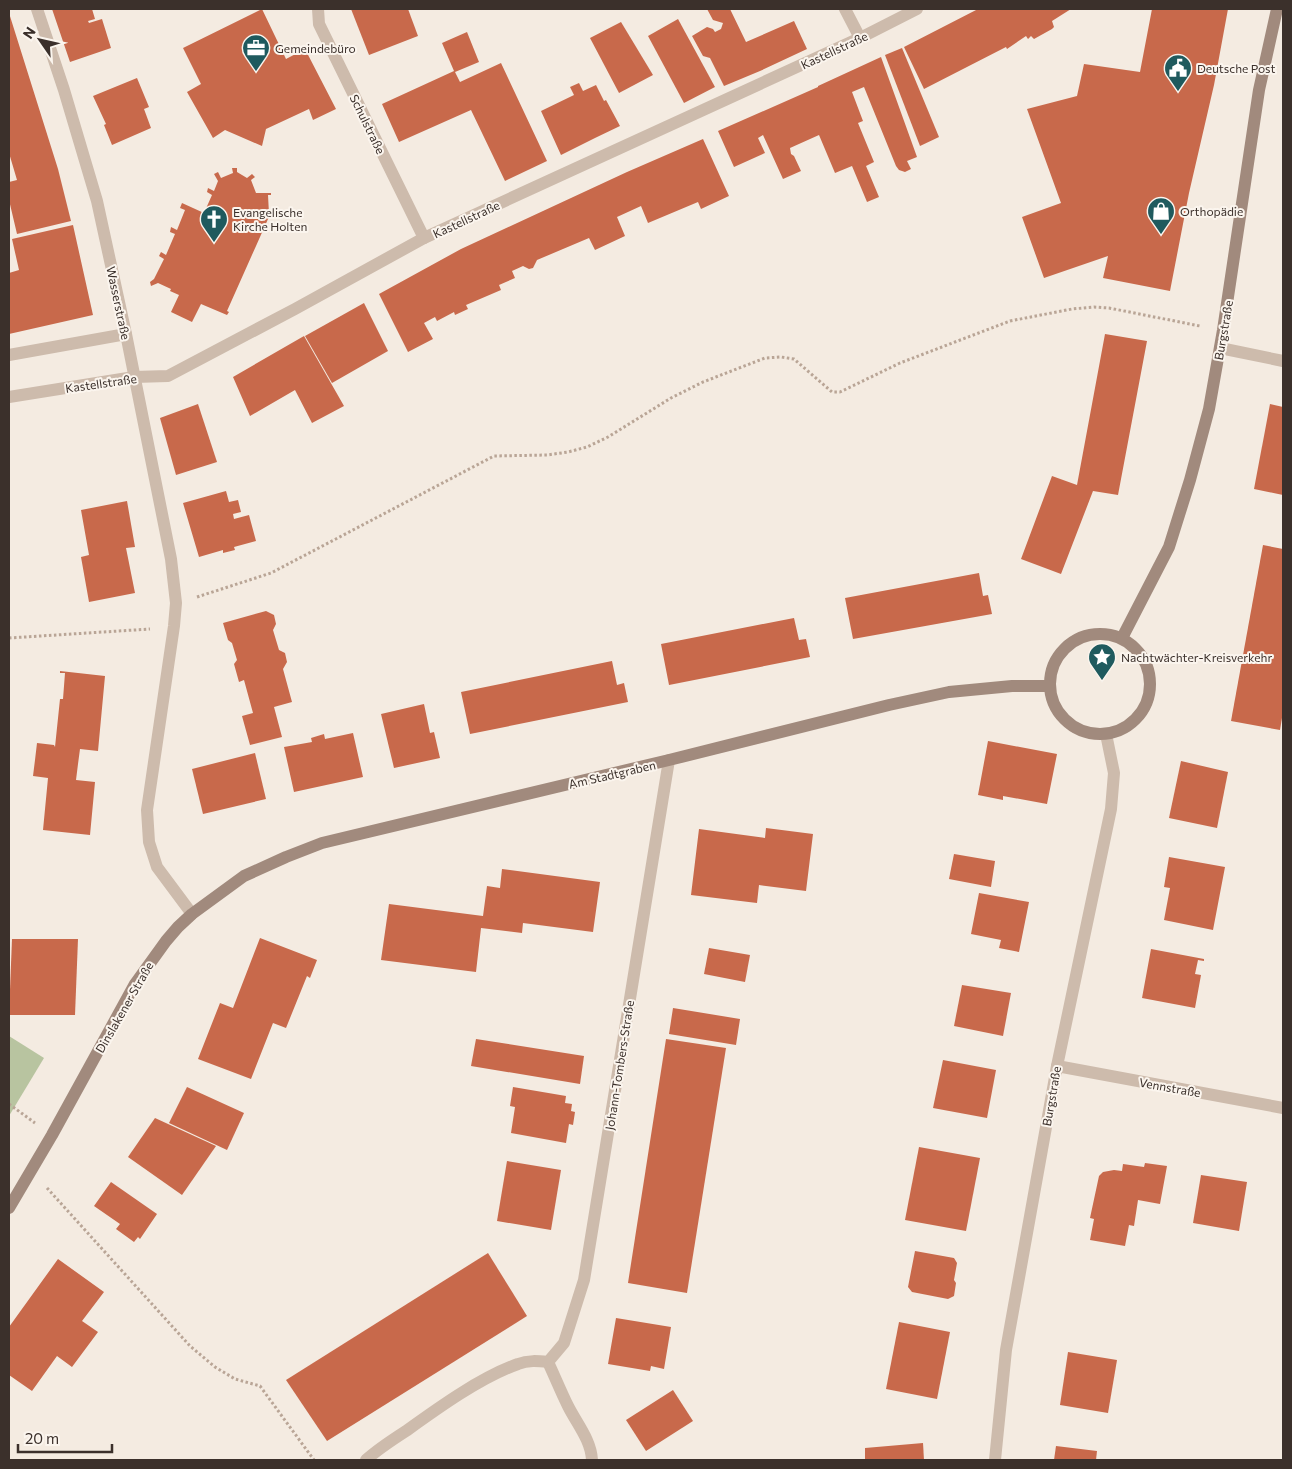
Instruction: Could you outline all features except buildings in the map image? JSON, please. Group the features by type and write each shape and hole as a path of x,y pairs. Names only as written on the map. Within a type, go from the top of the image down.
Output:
{"main road":[{"name":"Burgstraße","path":"1122,638 1169,546 1190,480 1206,418 1223,330 1259,90 1277,9"},
{"path":"1092,634 1112,634 1122,638 1130,643 1144,658 1150,679 1148,700 1138,718 1120,731 1100,735 1080,731 1064,720 1054,704 1049,686 1052,668 1061,652 1075,640 1092,634"},
{"name":"Am Stadtgraben","path":"192,914 244,876 286,856 322,843 889,705 950,692 1012,686 1049,686"},
{"name":"Dinslakener Straße","path":"9,1208 52,1136 135,984 178,926 192,914"}],"street":[{"name":"Wasserstraße","path":"37,9 64,90 97,201 171,558 176,603"},
{"name":"Schulstraße","path":"318,9 319,24 424,238"},
{"path":"845,9 860,38"},
{"name":"Kastellstraße","path":"9,397 134,377 168,376 296,309 424,238 860,38 917,9"},
{"path":"9,355 126,334"},
{"path":"1220,348 1283,361"},
{"path":"176,603 147,810 149,842 157,867 192,914"},
{"name":"Burgstraße","path":"995,1460 1006,1350 1057,1066 1111,809 1114,773 1106,734"},
{"name":"Johann-Tombers-Straße","path":"548,1362 564,1343 584,1280 669,760"},
{"name":"Vennstraße","path":"1057,1066 1283,1108"},
{"path":"366,1460 435,1410 490,1377 518,1364 533,1360 548,1362 568,1406 585,1435 592,1451 592,1460"}],"path":[{"path":"176,603 235,586 271,573 494,456 547,455 587,447 608,437 671,398 703,382 765,358 781,357 794,359 832,392 840,392 900,363 1010,321 1072,309 1109,308 1223,330"},
{"path":"9,638 129,631 174,626"},
{"path":"9,1104 52,1136"},
{"path":"32,1170 190,1346 214,1367 235,1379 260,1386 314,1460"}],"green space":[{"path":"9,1036 44,1058 9,1116"}],"place":[{"name":"Gemeindebüro","path":"256,72"},
{"name":"Deutsche Post","path":"1178,92"},
{"name":"Orthopädie","path":"1161,235"},
{"name":"Evangelische Kirche Holten","path":"214,243"},
{"name":"Nachtwächter-Kreisverkehr","path":"1102,681"}]}
